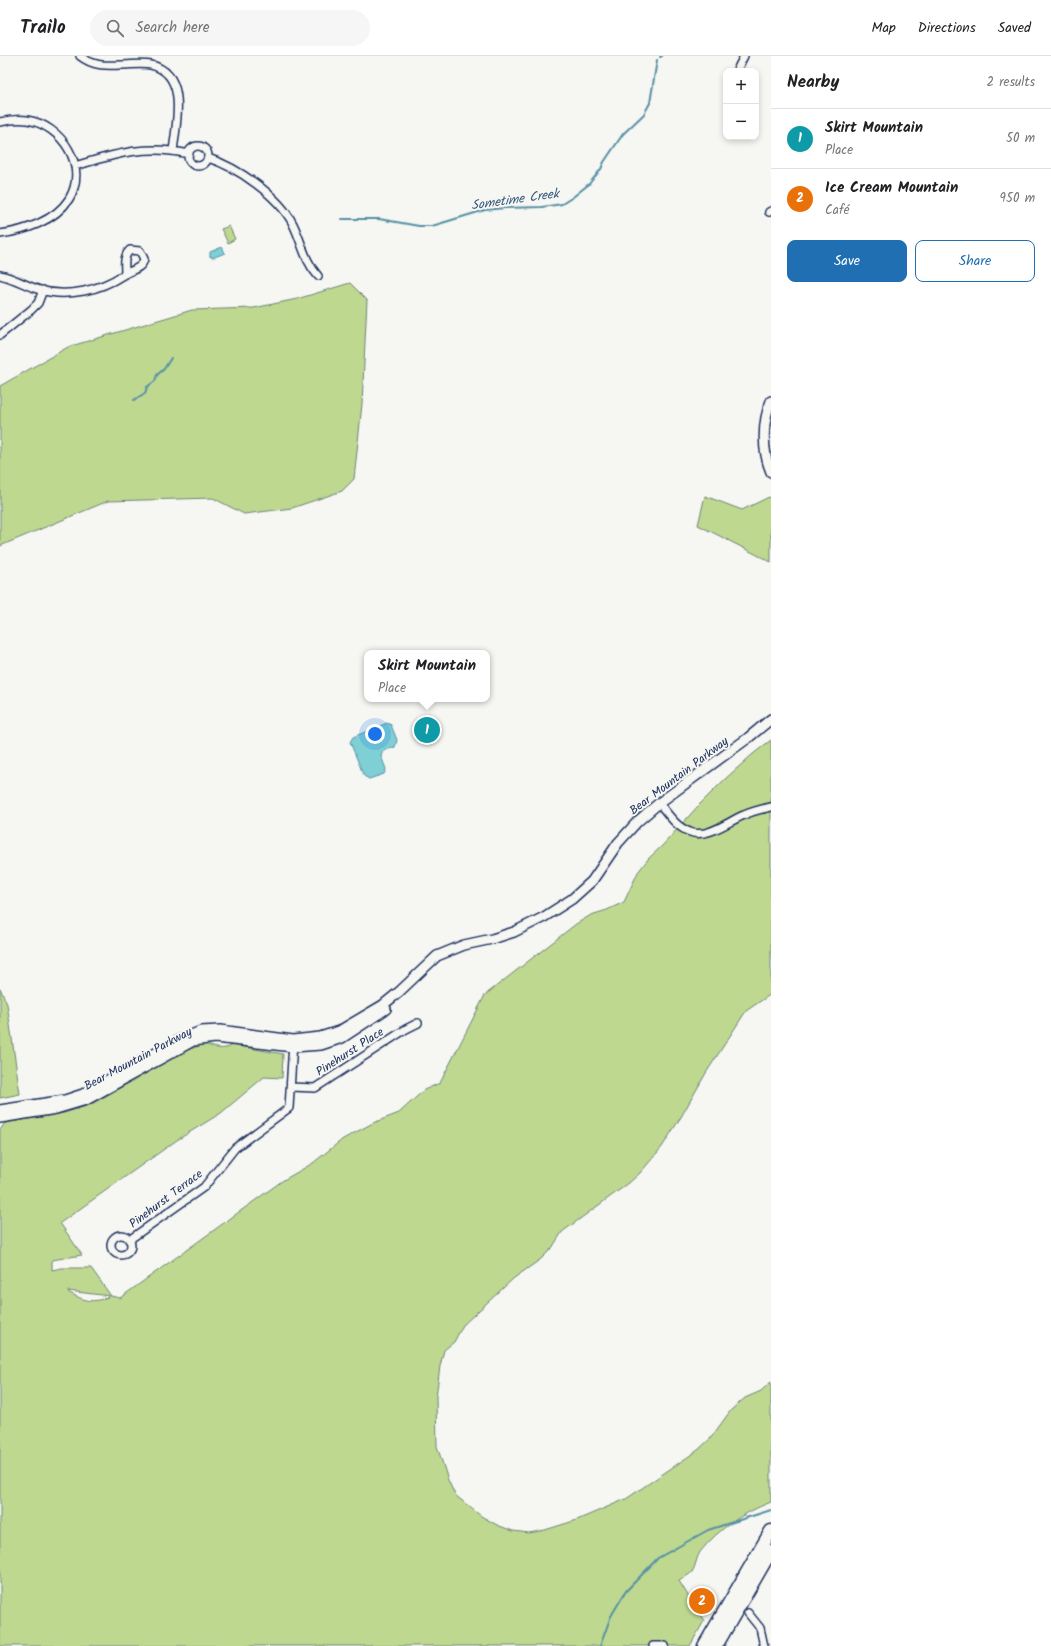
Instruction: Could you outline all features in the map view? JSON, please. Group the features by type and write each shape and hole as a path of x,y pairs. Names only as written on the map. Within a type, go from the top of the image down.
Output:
{"highway":[{"path":"704,1646 771,1531"},
{"path":"709,1646 771,1543"},
{"path":"716,1646 771,1551"}],"street":[{"path":"80,56 99,65 152,65 168,74 175,86 178,99 173,151"},
{"path":"738,68 744,56"},
{"path":"0,122 28,120 44,126 57,135 66,145 75,166 76,176 69,198 62,207 51,216 30,227 13,233 0,234"},
{"path":"195,146 200,146 208,153 208,158 201,165 196,165 189,159 189,154 191,149 195,146"},
{"path":"75,166 109,155 132,150 173,151 189,154"},
{"path":"208,158 237,172 262,189 285,212 296,230 307,261 318,276"},
{"path":"0,275 43,290 62,292 92,289 105,285 125,274"},
{"path":"0,335 32,310 38,303 43,290"},
{"path":"771,401 765,429 766,456 771,472"},
{"name":"Bear Mountain Parkway","path":"0,1118 56,1109 86,1100 182,1047 203,1039 223,1038 313,1046 332,1042 363,1025 403,996 448,951 464,945 492,939 514,932 544,917 572,899 592,881 628,831 659,803 771,719"},
{"path":"659,803 672,820 684,830 695,834 708,832 745,814 771,807"},
{"name":"Pinehurst Place","path":"291,1087 315,1088 406,1029 418,1023"},
{"name":"Bear Mountain Parkway","path":"0,1110 60,1101 83,1094 179,1040 202,1031 220,1030 293,1044"},
{"name":"Pinehurst Terrace","path":"129,1240 204,1187 235,1148 286,1111 290,1103 293,1044"},
{"path":"748,1613 760,1628 764,1646"},
{"path":"653,1646 665,1646"}],"green space":[{"path":"229,226 235,239 228,243 221,229"},
{"path":"350,283 367,300 362,404 354,479 342,491 292,508 244,514 213,498 108,501 0,546 0,386 68,347 192,310 254,308 297,299"},
{"path":"705,496 742,510 769,497 771,499 771,562 698,525"},
{"path":"771,740 771,994 746,1011 706,1073 662,1147 641,1172 629,1183 562,1232 552,1248 541,1259 514,1278 463,1325 454,1342 444,1350 440,1366 436,1397 437,1446 448,1480 455,1495 481,1516 497,1525 513,1531 529,1533 545,1530 577,1520 626,1499 698,1450 710,1439 731,1410 745,1398 761,1391 771,1382 771,1502 741,1516 723,1529 707,1543 700,1552 692,1572 679,1581 704,1621 690,1646 0,1646 0,1130 5,1123 64,1113 90,1105 187,1050 205,1044 219,1048 226,1048 233,1045 283,1054 282,1078 264,1077 221,1113 177,1140 60,1223 82,1255 52,1260 52,1270 62,1268 91,1268 111,1296 120,1298 282,1181 313,1163 343,1139 373,1123 399,1113 424,1090 440,1083 485,995 576,924 591,915 607,910 624,902 638,872 649,858 724,780","holes":["68,1291 110,1296 93,1301 79,1298"]},
{"path":"0,988 7,1004 20,1094 0,1098"}],"water":[{"path":"222,247 225,253 212,258 211,256 210,257 210,252"},
{"path":"387,723 391,725 397,740 395,747 383,751 381,756 386,769 384,774 369,779 364,776 350,742 353,737"}],"waterway":[{"name":"Sometime Creek","path":"342,219 379,219 419,226 432,226 485,210 542,207 562,204 589,184 601,169 623,134 644,114 650,103 657,60"},
{"path":"134,400 145,393 147,387 155,381 157,375 164,369 171,358"},
{"path":"600,1646 611,1616 626,1591 658,1558 708,1530 771,1510"}],"place":[{"name":"Skirt Mountain","path":"427,730"},
{"name":"Ice Cream Mountain","path":"702,1601"}]}
